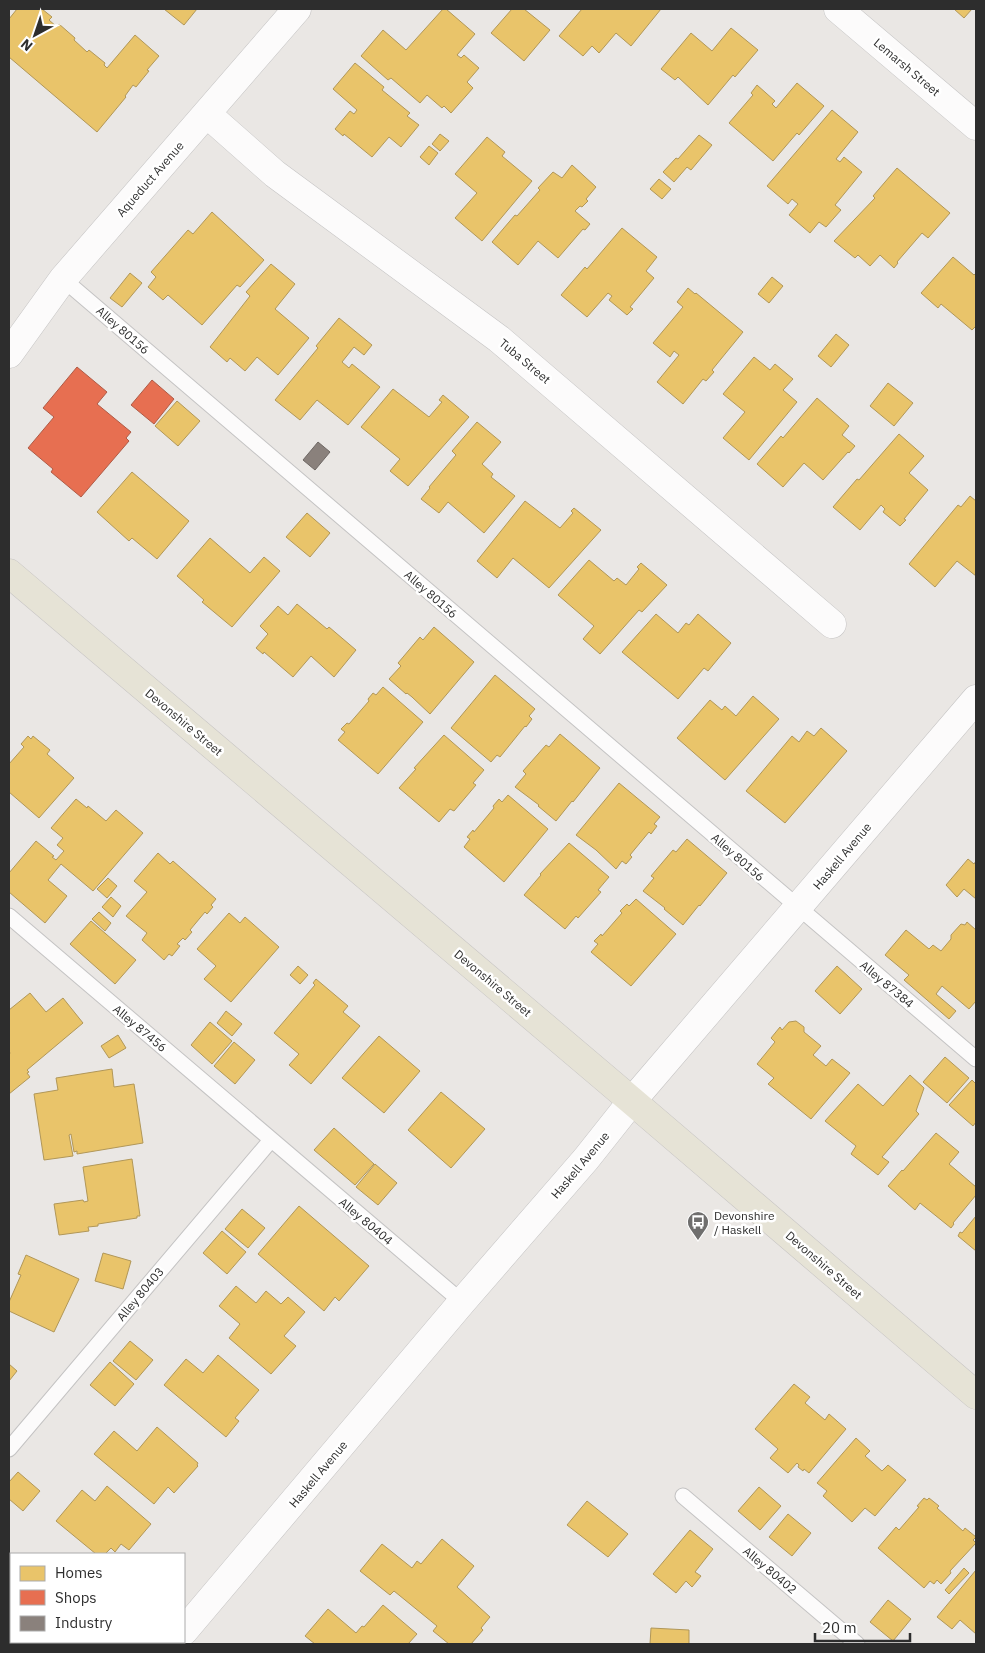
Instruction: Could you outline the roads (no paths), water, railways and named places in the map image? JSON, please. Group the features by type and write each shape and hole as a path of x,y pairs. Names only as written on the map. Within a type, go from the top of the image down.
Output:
{"main road":[{"name":"Devonshire Street","path":"9,573 976,1395"}],"street":[{"name":"Aqueduct Avenue","path":"9,354 63,279 297,9"},
{"name":"Lemarsh Street","path":"838,9 976,126"},
{"name":"Tuba Street","path":"207,114 275,174 499,339 832,624"},
{"name":"Haskell Avenue","path":"185,1631 462,1302 586,1159 632,1101 976,699"}],"lane":[{"name":"Alley 80156","path":"63,279 798,908"},
{"name":"Alley 87384","path":"798,908 976,1060"},
{"name":"Alley 87456","path":"9,916 271,1140"},
{"name":"Alley 80404","path":"271,1140 462,1302"},
{"name":"Alley 80403","path":"9,1449 271,1140"},
{"name":"Alley 80402","path":"683,1496 857,1644"}],"place":[{"name":"Devonshire / Haskell","path":"698,1241"}]}
